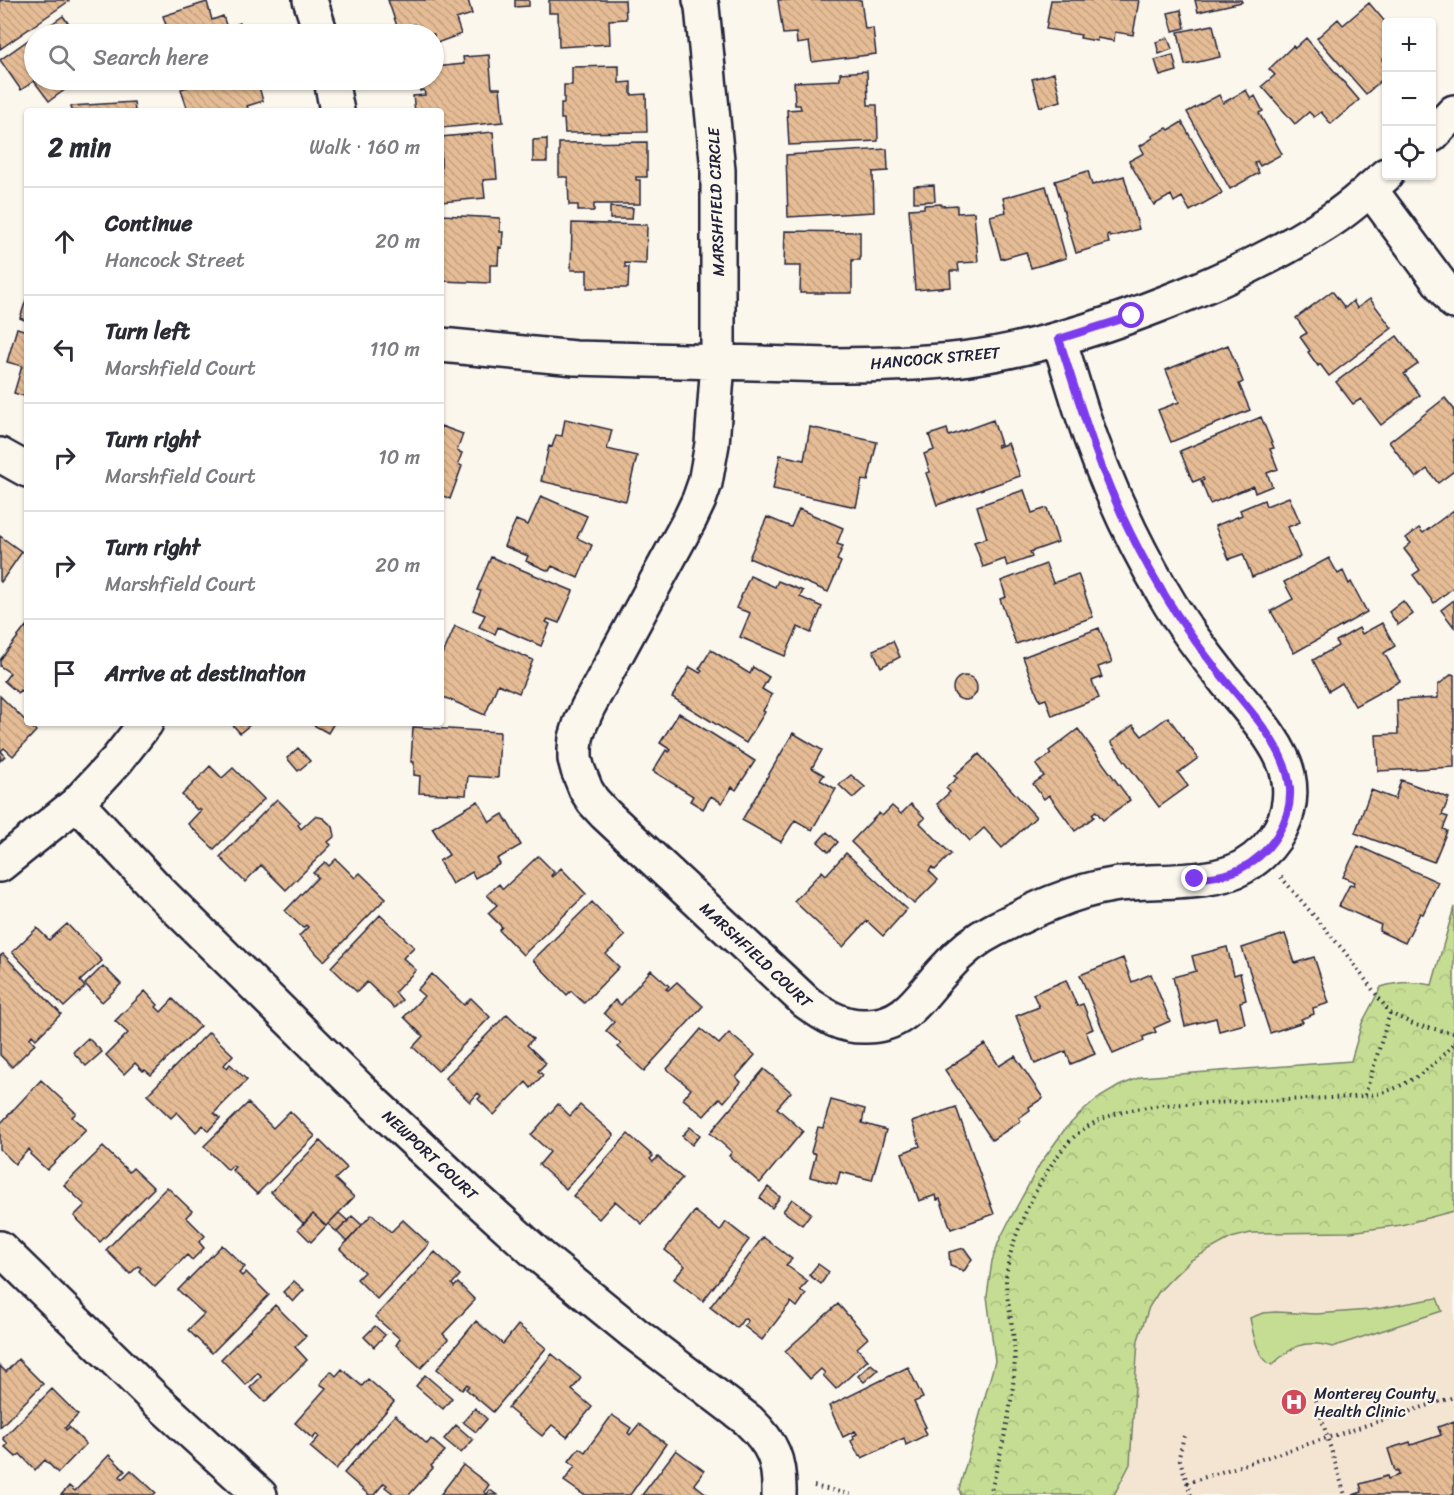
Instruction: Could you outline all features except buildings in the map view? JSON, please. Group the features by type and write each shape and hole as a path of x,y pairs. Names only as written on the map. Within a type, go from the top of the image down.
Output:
{"street":[{"path":"310,0 318,24"},
{"name":"MARSHFIELD CIRCLE","path":"702,2 718,170 718,362"},
{"path":"333,90 336,108"},
{"path":"1436,130 1454,112"},
{"path":"1378,182 1454,302"},
{"name":"HANCOCK STREET","path":"444,345 575,358 850,365 918,362 1011,351 1059,339 1132,316 1198,290 1264,260 1324,225 1378,182"},
{"name":"MARSHFIELD COURT","path":"718,362 709,464 699,500 588,707 576,738 575,759 586,790 605,814 806,1002 833,1020 858,1026 884,1024 896,1020 908,1011 945,968 974,942 1018,918 1051,904 1095,888 1195,879 1224,875 1241,869 1260,855 1277,837 1289,807 1288,773 1282,756 1180,619 1164,595 1130,531 1083,415 1059,339"},
{"path":"0,455 24,468"},
{"path":"0,866 76,803 117,760 144,726"},
{"name":"NEWPORT COURT","path":"76,803 168,900 376,1105 469,1192 542,1258 762,1433 772,1449 777,1465 779,1495"},
{"path":"0,1248 156,1400 260,1495"}],"path":[{"path":"1260,855 1344,951 1390,1013 1415,1025 1454,1033"},
{"path":"1365,1095 1390,1013"},
{"path":"990,1495 1015,1373 1014,1334 1006,1278 1009,1261 1024,1215 1054,1160 1079,1132 1116,1113 1162,1105 1381,1093 1416,1077 1454,1043"},
{"path":"1314,1394 1345,1495"},
{"path":"1187,1483 1454,1397"},
{"path":"1184,1436 1179,1457 1191,1495"},
{"path":"814,1486 853,1495"}],"shaded area":[{"name":"Monterey County Health Clinic","path":"1454,1211 1454,1495 1114,1495 1130,1464 1138,1339 1149,1307 1158,1293 1179,1270 1191,1260 1231,1238 1251,1233 1350,1232 1401,1225"}],"green space":[{"path":"1454,907 1454,1211 1401,1225 1350,1232 1251,1233 1231,1238 1191,1260 1158,1293 1149,1307 1138,1340 1130,1464 1114,1495 961,1495 959,1489 995,1361 987,1296 992,1261 999,1241 1040,1164 1065,1129 1097,1099 1141,1077 1351,1061 1362,1023 1381,987 1406,982 1432,985"},
{"path":"1437,1298 1442,1311 1332,1347 1314,1344 1299,1346 1272,1365 1259,1351 1250,1318 1263,1313 1275,1312 1316,1314 1370,1310"}],"place":[{"name":"Monterey County Health Clinic","path":"1294,1402"}],"route":[{"path":"1132,316 1059,339 1083,415 1130,531 1164,595 1197,644 1282,756 1288,773 1290,790 1289,807 1284,822 1277,837 1267,849 1241,869 1224,875 1195,879"}]}
